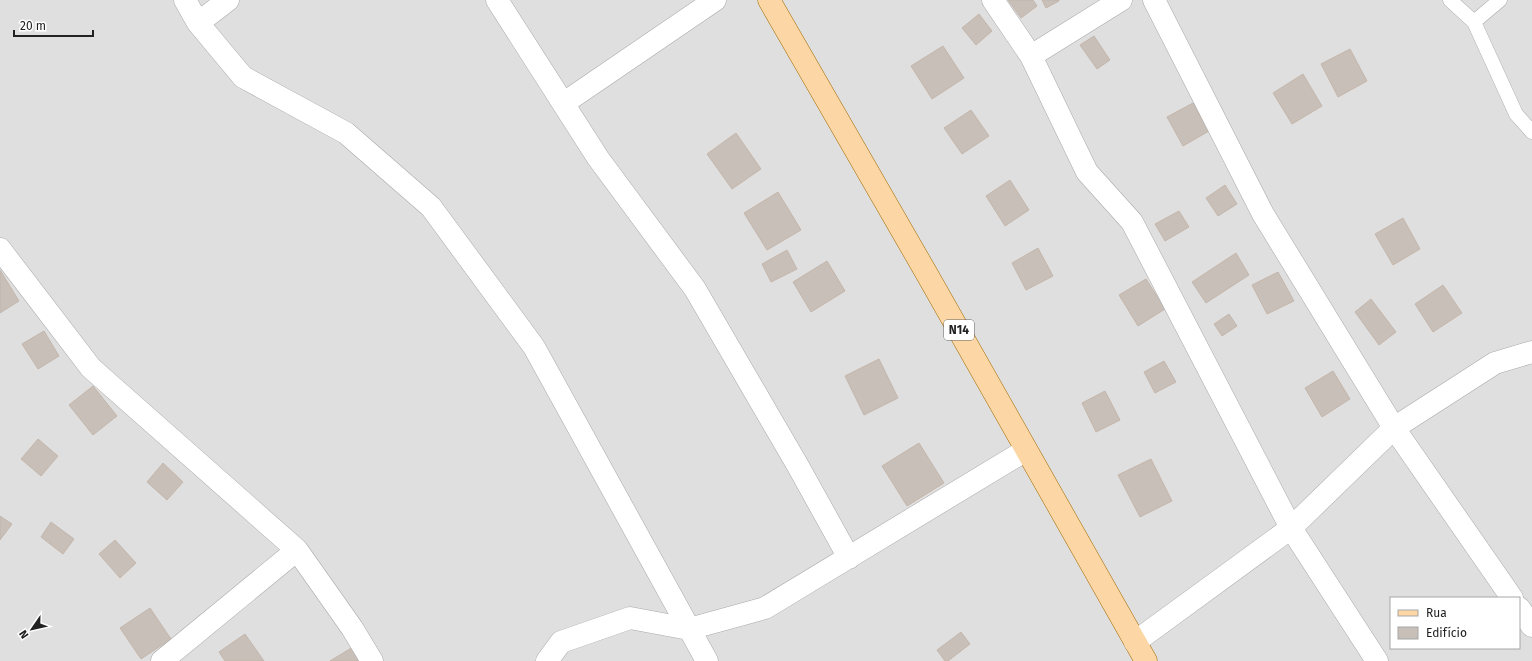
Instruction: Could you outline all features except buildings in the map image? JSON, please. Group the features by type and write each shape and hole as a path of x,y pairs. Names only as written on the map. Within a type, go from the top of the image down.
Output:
{"main road":[{"name":"N14","path":"769,0 920,262 1146,661"}],"street":[{"path":"185,0 198,23 243,78 346,132 431,207 534,347 707,661"},
{"path":"198,23 228,0"},
{"path":"497,0 598,158 695,288 849,558"},
{"path":"564,103 715,0"},
{"path":"993,0 1031,56 1087,172 1132,222 1292,528 1377,661"},
{"path":"1031,56 1121,0"},
{"path":"1154,0 1263,214 1394,428 1511,597"},
{"path":"0,249 91,368 297,550 352,628 372,661"},
{"path":"1135,642 1292,528 1394,428 1495,363 1532,352"},
{"path":"547,661 561,642 630,618 688,629 765,608 1026,450"},
{"path":"162,661 297,550"},
{"path":"1520,609 1532,626"}],"lane":[{"path":"1450,0 1474,22 1516,114 1532,132"},
{"path":"1474,22 1500,0"}],"shaded area":[{"path":"0,0 1532,0 1532,661 0,661"}]}
